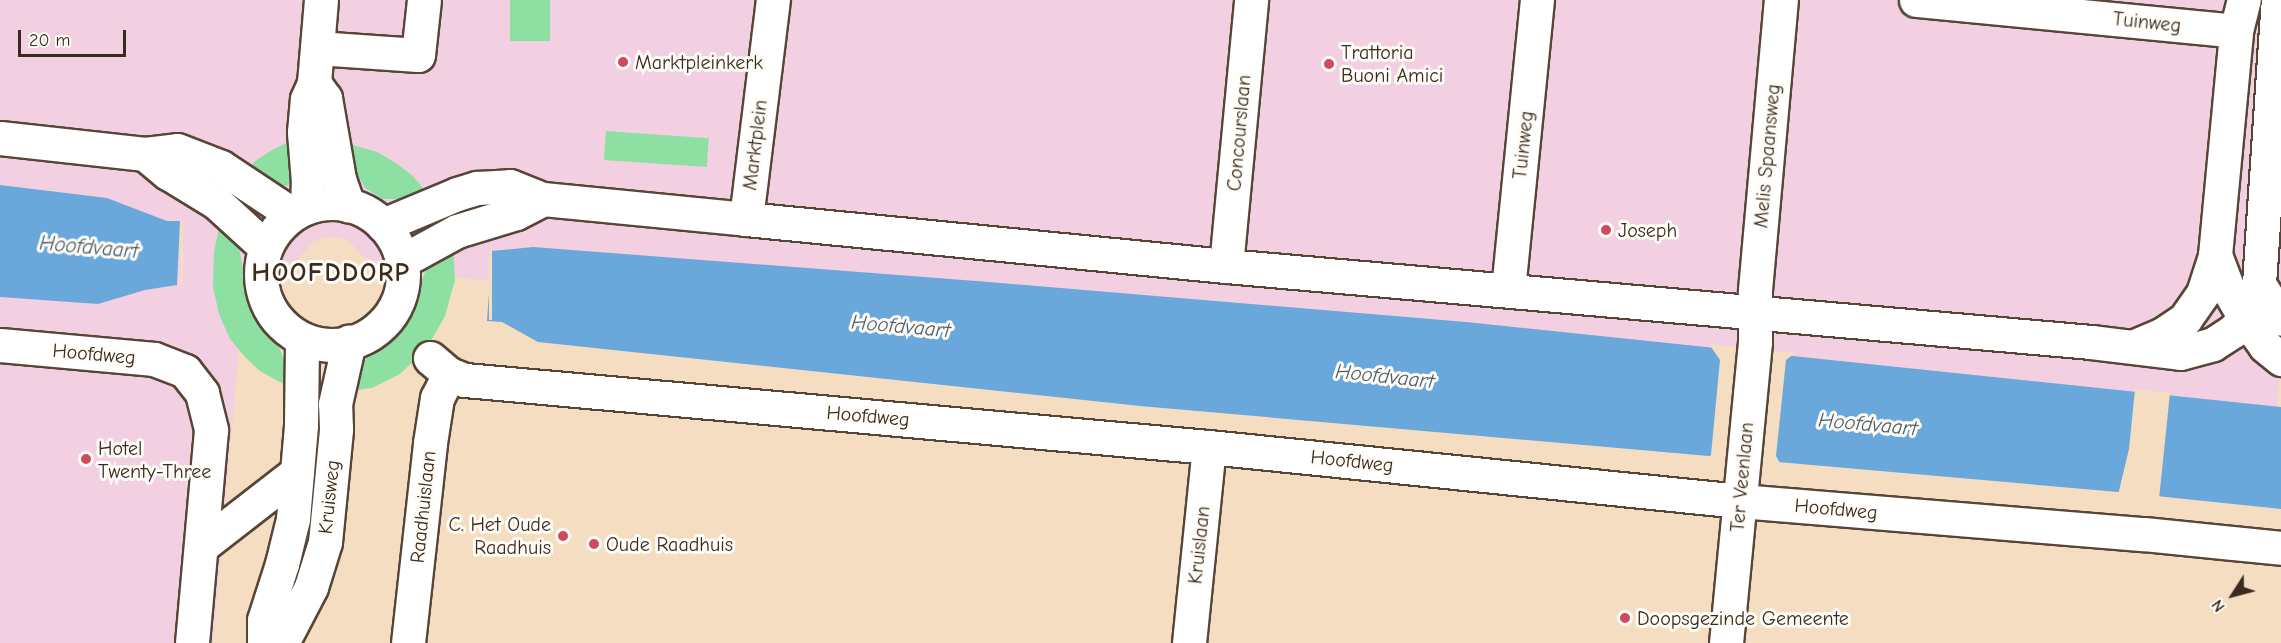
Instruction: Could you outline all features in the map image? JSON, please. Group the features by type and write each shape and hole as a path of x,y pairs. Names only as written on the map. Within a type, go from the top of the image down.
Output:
{"street":[{"path":"300,211 308,182 304,132 307,99 314,83 321,0"},
{"path":"317,48 418,55 424,0"},
{"name":"Marktplein","path":"746,219 773,0"},
{"name":"Concourslaan","path":"1226,266 1251,0"},
{"name":"Tuinweg","path":"1508,290 1538,0"},
{"name":"Melis Spaansweg","path":"1755,327 1756,279 1781,0"},
{"name":"Tuinweg","path":"1916,0 2236,31"},
{"path":"2135,346 2163,333 2185,319 2203,293 2215,255 2236,31 2244,0"},
{"path":"383,225 442,198 477,188 510,186 543,199 1226,266 1508,290 1755,327 2135,346 2180,353 2213,344 2245,318 2259,284 2278,0"},
{"path":"314,83 325,98 339,179 348,205"},
{"path":"0,138 145,154 177,150 205,160 300,211"},
{"path":"145,154 216,203 265,248"},
{"path":"402,261 457,231 516,213 543,199"},
{"path":"327,203 348,205 360,208 383,225 395,240 402,261 404,278 399,298 390,315 367,335 349,342 321,344 302,340 278,318 267,302 260,283 261,262 265,248 275,229 300,211 327,203"},
{"path":"2215,255 2227,287 2245,318 2265,346 2281,359"},
{"path":"2259,284 2281,320"},
{"name":"Ter Veenlaan","path":"1726,643 1755,327"},
{"name":"Kruisweg","path":"264,643 264,620 282,564 293,519 302,340"},
{"name":"Kruisweg","path":"282,643 311,587 325,542 336,404 349,342"},
{"name":"Hoofdweg","path":"0,345 154,359 194,382 211,430 203,545"},
{"name":"Hoofdweg","path":"440,366 465,380 1209,447 1741,486 2132,533 2281,548"},
{"name":"Raadhuislaan","path":"408,643 440,366"},
{"name":"Kruislaan","path":"1189,643 1209,447"},
{"path":"192,643 203,545 297,472"}],"shaded area":[{"path":"0,0 2281,0 2281,360 2274,456 247,257 213,643 0,643"}],"green space":[{"path":"510,0 550,0 550,41 510,41"},
{"path":"606,131 709,138 707,167 604,160"},
{"path":"298,142 296,179 287,186 271,184 250,169 254,162 267,153 284,144"},
{"path":"346,143 377,152 396,163 413,176 428,194 413,199 383,199 365,188 350,161"},
{"path":"220,224 231,232 239,247 251,313 280,349 288,370 289,387 260,371 245,357 230,339 219,314 213,287 214,252"},
{"path":"453,247 455,280 445,316 427,348 400,374 372,388 350,391 353,377 362,362 405,323 425,272 436,258"}],"water":[{"name":"Hoofdvaart","path":"0,185 107,198 167,221 180,221 177,285 145,290 98,304 0,297"},
{"name":"Hoofdvaart","path":"533,247 1466,322 2281,407 2281,509 2118,492 1140,406 538,342 502,322 487,321 492,251"}],"pier":[{"path":"180,221 183,221 183,285 180,285"},
{"path":"325,237 337,237 349,241 366,259 368,283 364,294 353,305 305,300 296,285 294,272 297,260 313,242"},
{"path":"489,251 492,251 492,320 489,320"},
{"path":"1709,344 1795,353 1786,360 1776,456 1781,465 1706,459 1711,455 1720,360"},
{"path":"2135,389 2170,393 2159,499 2118,495 2129,449"}],"place":[{"name":"Marktpleinkerk","path":"623,62"},
{"name":"Trattoria Buoni Amici","path":"1329,64"},
{"name":"Joseph","path":"1606,230"},
{"name":"Hotel Twenty-Three","path":"86,459"},
{"name":"C. Het Oude Raadhuis","path":"563,536"},
{"name":"Oude Raadhuis","path":"594,544"},
{"name":"Doopsgezinde Gemeente","path":"1625,618"}],"district":[{"name":"HOOFDDORP","path":"331,274"}]}
